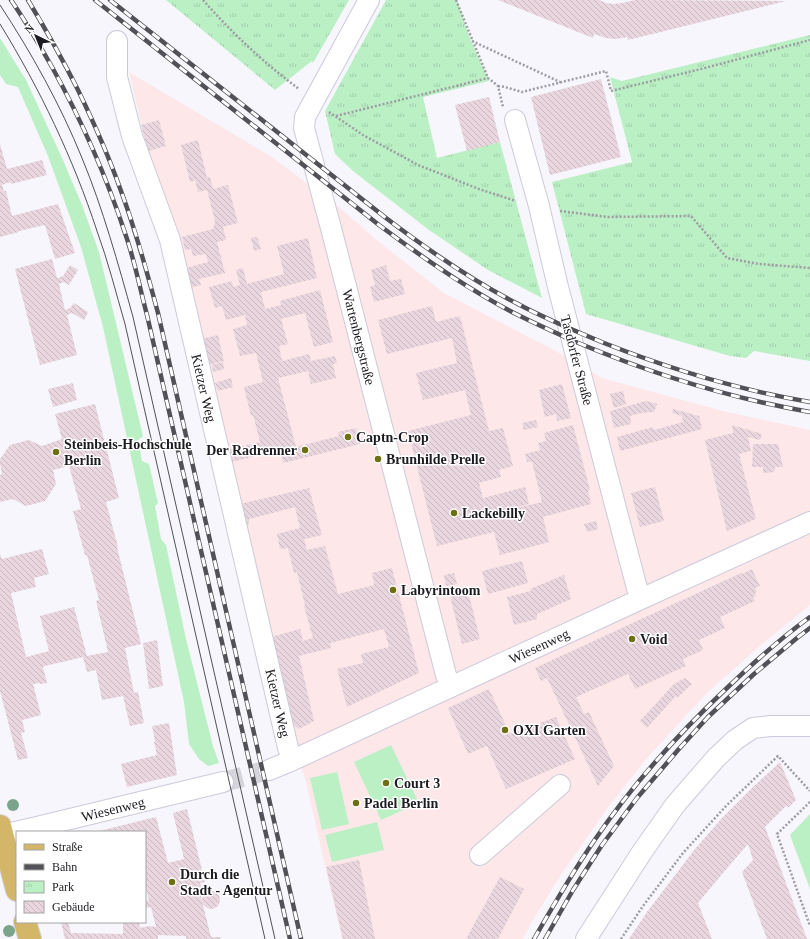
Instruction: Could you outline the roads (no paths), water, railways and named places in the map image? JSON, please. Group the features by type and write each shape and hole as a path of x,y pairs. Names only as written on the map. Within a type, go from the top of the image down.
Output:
{"main road":[{"path":"1,831 16,886"},
{"path":"25,923 30,939"}],"street":[{"name":"Wartenbergstraße","path":"369,0 305,117 304,128 446,675 451,686"},
{"name":"Kietzer Weg","path":"117,41 117,77 132,136 170,240 288,748 293,760"},
{"name":"Tasdorfer Straße","path":"515,120 539,206 558,287 641,599"},
{"name":"Wiesenweg","path":"269,770 810,522"},
{"path":"586,939 642,852 675,805 716,758 734,740 753,728 772,726 810,726"},
{"name":"Wiesenweg","path":"1,831 32,829 223,782"},
{"path":"480,855 560,785"}],"tunnel":[{"path":"223,782 269,770"}],"tram line":[{"path":"0,5 34,60 74,138 90,177 116,256 133,317 275,939"},
{"path":"0,24 42,99 66,151 88,204 112,277 125,324 265,939"}],"railway":[{"path":"11,0 52,67 84,129 119,214 135,266 290,939"},
{"path":"28,0 78,90 106,153 132,221 158,313 301,939"},
{"path":"95,0 379,225 429,261 480,294 516,314 576,342 662,375 750,400 810,412"},
{"path":"110,0 386,218 418,242 483,285 550,320 654,362 731,385 810,402"},
{"path":"534,939 570,877 594,841 624,800 656,761 691,723 757,660 810,617"},
{"path":"545,939 573,890 602,845 637,798 708,717 754,674 810,628"}],"place":[{"name":"Captn-Crop","path":"348,437"},
{"name":"Der Radrenner","path":"305,450"},
{"name":"Steinbeis-Hochschule Berlin","path":"56,452"},
{"name":"Brunhilde Prelle","path":"378,459"},
{"name":"Lackebilly","path":"454,513"},
{"name":"Labyrintoom","path":"393,590"},
{"name":"Void","path":"632,639"},
{"name":"OXI Garten","path":"505,730"},
{"name":"Court 3","path":"386,783"},
{"name":"Padel Berlin","path":"356,803"},
{"name":"Durch die Stadt - Agentur","path":"172,882"}]}
